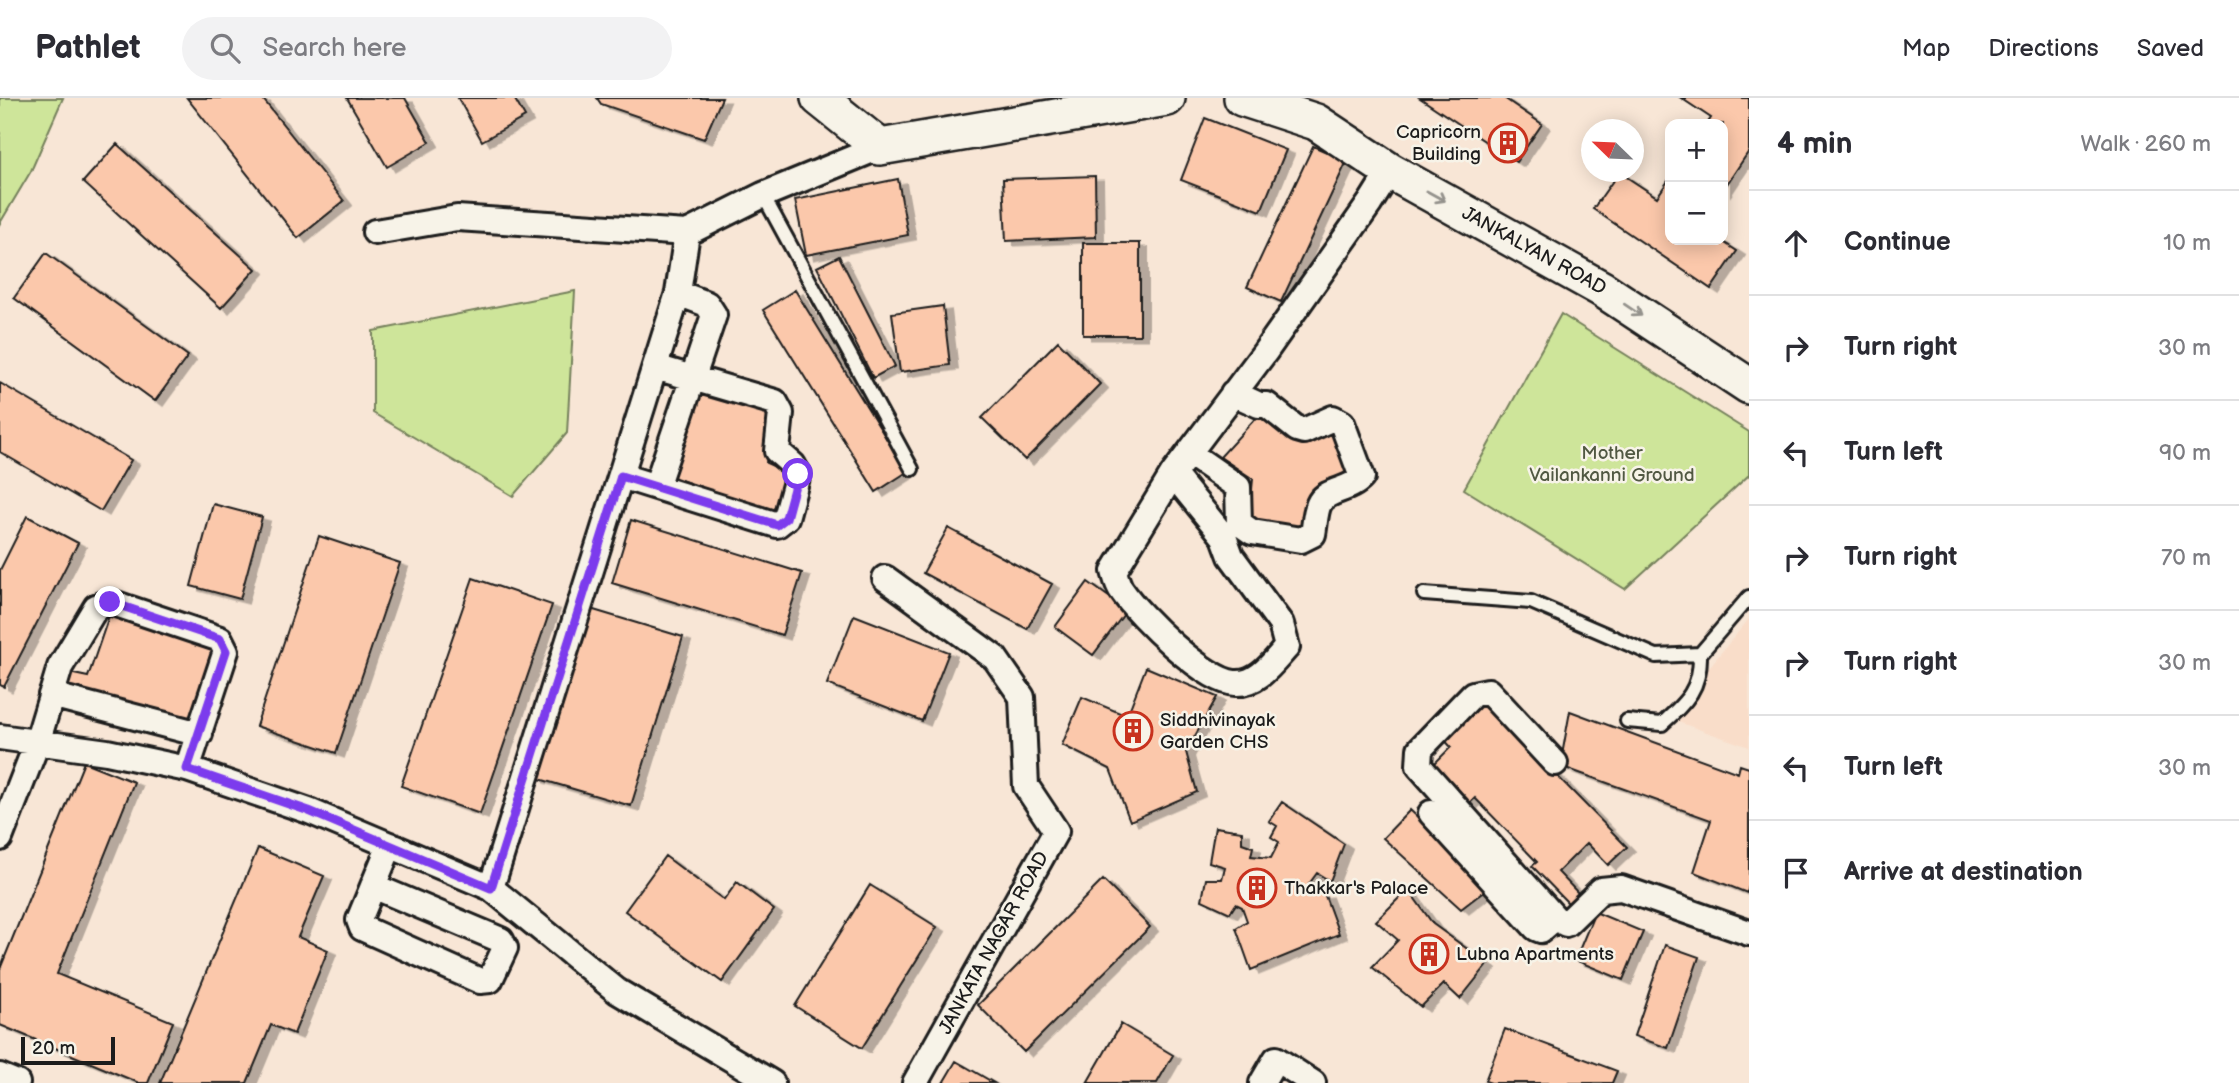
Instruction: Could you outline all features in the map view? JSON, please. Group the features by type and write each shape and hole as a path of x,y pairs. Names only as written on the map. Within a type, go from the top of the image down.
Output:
{"street":[{"path":"819,98 880,147"},
{"path":"374,232 457,218 687,233 763,195 880,147 1167,98"},
{"name":"JANKALYAN ROAD","path":"1242,98 1321,110 1390,171 1602,289 1749,386"},
{"path":"1173,474 1224,537 1231,556 1281,624 1287,647 1258,678 1235,683 1205,672 1163,636 1121,590 1114,571 1173,474 1363,214 1390,171"},
{"path":"491,888 678,293 687,233"},
{"path":"656,487 715,315 707,304 678,293"},
{"path":"662,343 701,354"},
{"path":"621,476 777,525 786,518 798,474 793,465 778,451 781,412 775,402 655,368"},
{"path":"647,391 684,402"},
{"path":"1189,453 1238,487 1239,523 1252,532 1301,540 1313,534 1319,503 1325,495 1356,485 1362,477 1342,423 1333,418 1304,431 1297,429 1267,405 1259,405 1233,394"},
{"name":"JANKATA NAGAR ROAD","path":"885,578 995,657 1022,697 1026,786 1056,831 915,1083"},
{"path":"0,838 37,743 60,667 96,607 110,602 220,639 226,651 187,769"},
{"path":"1555,763 1488,691 1473,694 1420,749 1419,766 1555,918 1566,923 1601,890 1621,888 1749,933"},
{"path":"51,695 200,734"},
{"path":"0,737 107,752 187,769 309,811 491,888 617,991 772,1083"},
{"path":"1431,813 1536,928 1541,930 1555,918"},
{"path":"373,886 501,940 505,948 490,980 480,981 362,928 359,920 373,886 390,845"},
{"path":"1262,1083 1276,1059 1313,1083"},
{"path":"0,1076 17,1083"}],"lane":[{"path":"763,195 912,469"},
{"path":"1424,594 1531,602 1656,656 1700,654"},
{"path":"1627,721 1662,724 1685,702 1700,674 1700,654 1749,597"}],"shaded area":[{"path":"1749,619 1749,747 1667,718"}],"green space":[{"path":"0,98 63,98 31,171 0,223"},
{"path":"575,291 567,433 513,496 373,413 373,331"},
{"name":"Mother Vailankanni Ground","path":"1561,314 1749,432 1749,475 1625,589 1464,489"}],"building":[{"path":"187,98 262,98 344,201 298,238"},
{"path":"347,98 405,98 430,142 387,167"},
{"path":"458,98 514,98 525,117 482,141"},
{"path":"597,98 722,98 704,139 601,104"},
{"name":"Capricorn Building","path":"1420,98 1504,98 1542,124 1516,162"},
{"path":"1681,98 1749,98 1749,151 1728,182 1728,119 1711,118"},
{"path":"1205,118 1286,150 1261,211 1181,180"},
{"path":"117,144 256,269 221,308 83,182"},
{"path":"1313,146 1347,161 1281,302 1247,287"},
{"path":"1095,176 1096,237 1006,241 1003,179"},
{"path":"898,179 908,235 806,255 795,200"},
{"path":"1612,182 1634,182 1657,197 1665,185 1665,245 1728,245 1737,251 1711,289 1593,209"},
{"path":"1083,243 1140,243 1140,335 1083,335"},
{"path":"46,253 188,356 155,401 14,298"},
{"path":"839,256 895,366 873,378 817,267"},
{"path":"795,290 907,472 876,492 763,310"},
{"path":"943,306 950,365 900,372 892,313"},
{"path":"1058,341 1100,384 1025,460 982,418"},
{"path":"0,383 131,460 101,511 0,452"},
{"path":"694,384 772,408 766,463 791,474 777,517 668,475"},
{"path":"1263,410 1299,440 1338,424 1356,479 1311,490 1305,529 1249,520 1253,479 1220,457"},
{"path":"213,504 262,517 240,599 191,586"},
{"path":"27,516 78,543 4,687 0,685 0,570"},
{"path":"631,520 802,573 782,635 612,583"},
{"path":"948,528 1052,584 1027,629 923,573"},
{"path":"319,536 400,563 336,753 256,726"},
{"path":"473,578 552,605 480,814 401,786"},
{"path":"1088,582 1127,610 1093,655 1055,627"},
{"path":"587,608 683,637 631,806 536,778"},
{"path":"111,610 219,648 196,726 65,688 69,673 88,677"},
{"path":"854,615 949,652 922,721 827,684"},
{"name":"Siddhivinayak Garden CHS","path":"1146,667 1217,697 1186,752 1197,792 1130,821 1110,769 1062,745 1082,697 1127,716"},
{"path":"1479,696 1627,847 1608,865 1587,843 1558,872 1579,894 1569,904 1532,866 1537,862 1475,798 1470,803 1433,765 1451,747 1440,735"},
{"path":"1570,711 1738,773 1740,765 1749,768 1747,893 1694,872 1711,820 1560,766"},
{"path":"84,762 134,782 57,974 173,1022 148,1083 139,1083 0,1025 0,969"},
{"name":"Thakkar's Palace","path":"1282,802 1344,844 1330,881 1317,873 1309,884 1310,895 1324,893 1339,934 1251,970 1236,928 1247,921 1242,907 1236,904 1230,913 1202,900 1206,879 1222,879 1225,867 1209,862 1215,827 1242,831 1242,843 1253,847 1251,856 1271,858 1279,842 1271,837 1277,826 1269,821"},
{"path":"1410,810 1491,886 1461,909 1383,838"},
{"path":"258,848 324,876 298,937 328,950 294,1034 271,1025 247,1083 160,1083"},
{"path":"665,856 724,900 737,882 774,910 722,982 625,911"},
{"path":"1103,880 1150,927 1024,1052 978,1005"},
{"path":"870,885 937,927 862,1048 795,1006"},
{"name":"Lubna Apartments","path":"1408,889 1433,924 1488,964 1460,999 1444,984 1421,1007 1372,967 1398,940 1376,921"},
{"path":"1595,912 1643,932 1623,980 1575,960"},
{"path":"1665,945 1699,957 1668,1048 1634,1036"},
{"path":"1121,1024 1173,1055 1157,1083 1087,1083"},
{"path":"1505,1029 1617,1071 1612,1083 1485,1081"},
{"path":"956,1061 994,1083 943,1083"}],"place":[{"name":"Capricorn Building","path":"1508,143"},
{"name":"Siddhivinayak Garden CHS","path":"1133,731"},
{"name":"Thakkar's Palace","path":"1257,888"},
{"name":"Lubna Apartments","path":"1429,954"}],"route":[{"path":"110,602 220,639 226,651 187,769 309,811 491,888 621,476 777,525 786,518 798,474"}]}
